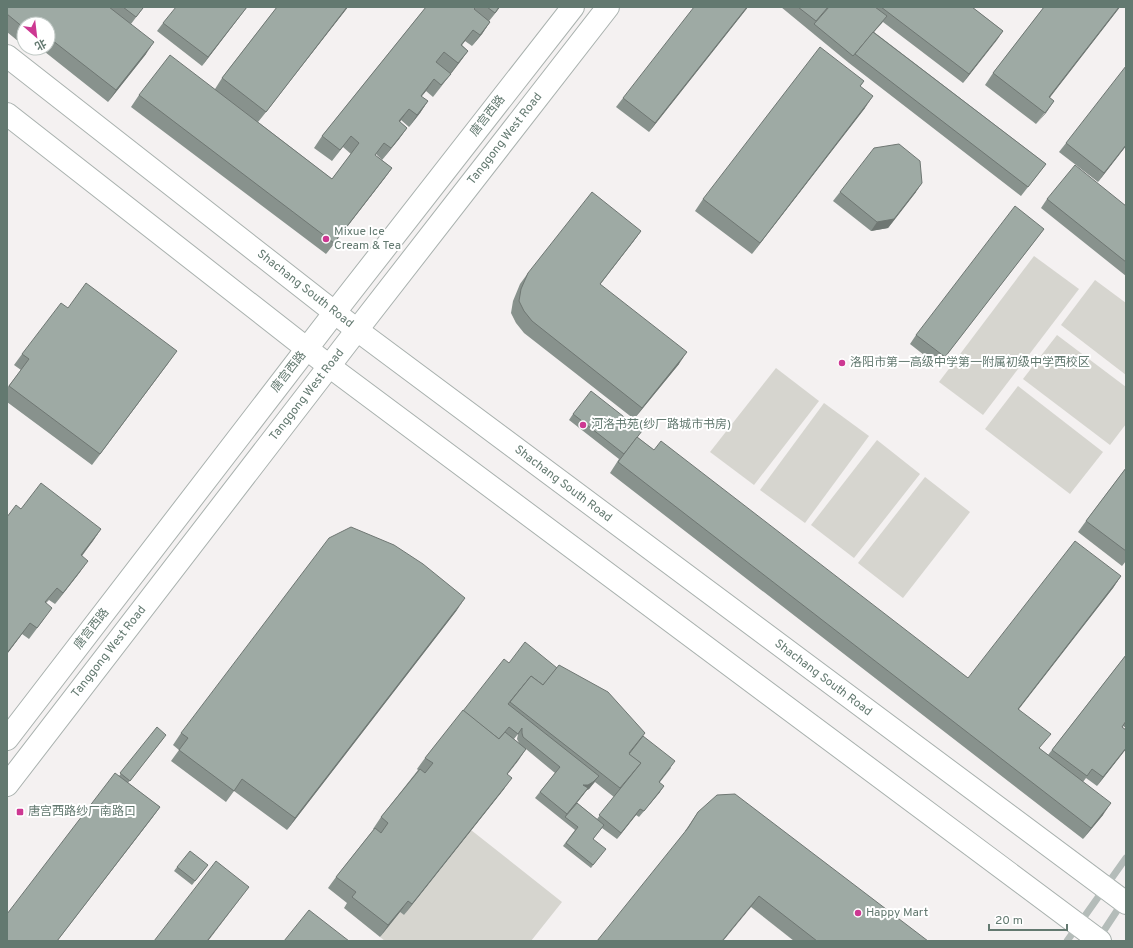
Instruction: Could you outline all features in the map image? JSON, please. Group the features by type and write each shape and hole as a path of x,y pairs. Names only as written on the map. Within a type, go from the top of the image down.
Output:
{"main road":[{"name":"唐宫西路","path":"7,739 335,312 573,7"},
{"name":"Tanggong West Road","path":"7,785 329,366 608,7"},
{"name":"Shachang South Road","path":"7,56 357,330 1104,888 1125,901"},
{"path":"7,114 329,366 1073,934 1098,940"}],"street":[{"path":"1073,934 1126,858"},
{"path":"1098,940 1125,901"}],"shaded area":[{"path":"1034,256 1079,289 983,415 939,382"},
{"path":"1095,280 1126,303 1126,375 1061,325"},
{"path":"1057,335 1126,387 1126,424 1110,445 1023,379"},
{"path":"776,368 819,401 754,485 710,452"},
{"path":"1018,386 1103,452 1070,494 985,429"},
{"path":"824,403 869,436 805,523 760,490"},
{"path":"877,440 920,474 854,558 811,525"},
{"path":"925,477 970,512 903,598 858,563"},
{"path":"471,830 562,902 531,941 385,941 380,937 400,912 404,915"}],"building":[{"path":"7,7 109,7 154,42 116,90 56,43 56,16 16,16 16,21 7,14"},
{"path":"123,7 141,7 143,8 136,17"},
{"path":"176,7 247,7 208,57 163,23"},
{"path":"277,7 347,7 266,112 222,78"},
{"path":"426,7 476,7 474,9 490,22 480,35 473,30 461,45 468,51 458,63 444,52 436,62 451,74 441,85 434,79 421,96 428,101 417,115 409,109 399,121 407,128 391,148 384,143 375,155 392,168 334,243 139,95 170,55 332,179 359,143 351,136 340,150 322,136"},
{"path":"487,7 499,7 495,13"},
{"path":"694,7 747,7 655,123 623,98"},
{"path":"798,7 828,7 816,21"},
{"path":"829,7 875,7 887,16 853,56 814,24"},
{"path":"881,7 972,7 1003,31 969,74"},
{"path":"1044,7 1119,7 1049,97 1054,101 1045,113 993,73"},
{"path":"873,32 1046,164 1028,187 855,54"},
{"path":"820,47 864,81 860,86 873,96 760,243 703,199"},
{"path":"1126,66 1126,145 1104,173 1066,143"},
{"path":"899,144 920,161 922,183 894,219 877,222 840,192 874,148"},
{"path":"1075,165 1126,206 1126,262 1047,199"},
{"path":"592,192 641,231 600,284 687,352 642,408 532,321 524,311 519,301 521,289 528,273"},
{"path":"1015,206 1044,229 945,357 916,335"},
{"path":"86,283 177,351 100,454 9,386 29,359 22,354 61,303 68,308"},
{"path":"591,391 642,431 624,454 573,414"},
{"path":"637,437 654,450 661,441 968,678 1075,541 1121,576 1018,709 1051,734 1039,748 1111,803 1091,828 618,462"},
{"path":"1126,468 1126,551 1086,521"},
{"path":"41,483 101,529 81,555 88,561 63,593 57,588 45,602 52,608 37,628 30,623 7,653 7,517 16,505 21,509"},
{"path":"351,527 394,545 423,564 465,598 295,818 242,779 234,791 179,750 188,738 181,733 329,538"},
{"path":"525,642 557,668 543,685 531,676 508,704 599,776 588,785 583,785 588,788 567,814 540,792 560,767 523,737 522,728 518,734 509,727 499,739 463,711 504,659 509,663"},
{"path":"1126,655 1126,721 1122,727 1126,730 1126,748 1103,777 1092,769 1087,776 1052,750"},
{"path":"559,665 608,692 645,733 629,753 641,763 620,788 510,702 531,676 543,685"},
{"path":"463,710 499,739 505,732 526,749 507,774 512,778 412,904 408,901 388,925 352,897 356,892 336,877 375,828 381,833 388,823 381,817 420,769 425,773 433,763 425,758"},
{"path":"157,727 166,735 130,781 120,773"},
{"path":"643,736 675,761 659,782 664,786 644,811 640,809 621,833 599,815 641,763 629,754"},
{"path":"115,773 160,807 57,941 7,941 7,914"},
{"path":"735,794 928,941 817,941 759,896 722,941 597,941 688,828 698,812 717,795"},
{"path":"577,803 604,825 593,839 606,849 593,865 566,843 578,827 565,817"},
{"path":"190,851 208,865 195,881 177,867"},
{"path":"216,861 249,887 207,941 154,941"},
{"path":"309,910 349,941 284,941"}],"place":[{"name":"Mixue Ice Cream & Tea","path":"326,239"},
{"name":"洛阳市第一高级中学第一附属初级中学西校区","path":"842,363"},
{"name":"河洛书苑(纱厂路城市书房)","path":"583,425"},
{"name":"唐宫西路纱厂南路口","path":"20,812"},
{"name":"Happy Mart","path":"858,913"}]}
